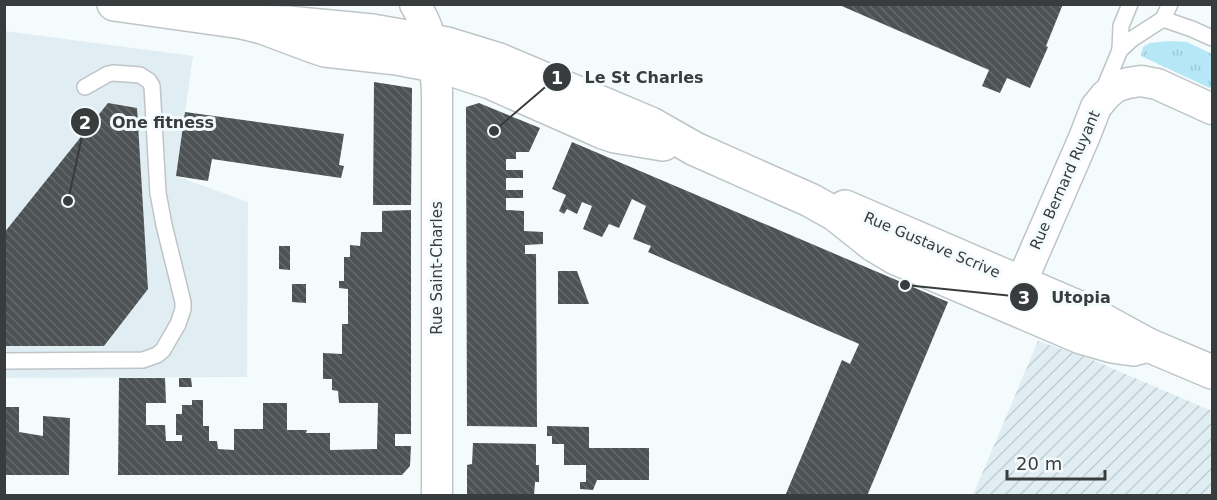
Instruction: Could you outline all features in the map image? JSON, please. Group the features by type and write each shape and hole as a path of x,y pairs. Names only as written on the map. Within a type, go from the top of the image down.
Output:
{"street":[{"name":"Rue Gustave Scrive","path":"114,4 242,22 288,23 372,31 434,53 461,47 509,64 651,124 695,149 810,200 846,208 1015,295 1084,310 1148,345 1212,372"},
{"path":"415,4 422,15 434,53"},
{"name":"Rue Saint-Charles","path":"434,53 437,92 437,495"},
{"name":"Rue Bernard Ruyant","path":"1015,295 1096,107 1105,96 1115,87 1141,81 1158,84 1212,109"}],"lane":[{"path":"1096,107 1120,51 1121,26 1130,4"},
{"path":"1120,51 1132,39 1163,19 1170,4"},
{"path":"1163,19 1212,38"},
{"path":"4,361 143,360 157,356 163,350 182,317 183,302 158,193 152,86 140,75 113,73 85,87"}],"shaded area":[{"path":"5,31 193,56 176,176 248,202 247,377 5,378"},
{"path":"1038,341 1088,358 1212,411 1212,495 973,495"}],"green space":[{"path":"1187,42 1212,54 1212,89 1141,56 1143,47 1150,43"}],"building":[{"path":"837,4 1063,4 1030,88 1007,78 1000,93 982,86 989,70"},
{"path":"374,82 412,88 411,205 373,205"},
{"path":"108,103 137,108 148,289 104,346 4,346 4,233"},
{"path":"479,103 540,128 529,152 516,152 516,159 506,159 506,170 523,170 523,178 506,178 506,190 523,190 523,198 506,198 506,210 524,211 524,231 543,232 543,244 525,245 525,254 536,254 537,427 467,426 466,107"},
{"path":"185,112 344,134 339,165 344,166 341,178 212,159 208,181 176,176"},
{"path":"572,142 948,302 867,496 785,496 842,360 850,364 859,344 648,252 651,246 633,239 646,206 632,199 619,228 609,224 602,237 583,229 592,206 582,202 577,214 567,209 564,214 559,211 566,195 552,189"},
{"path":"411,210 411,434 395,434 395,446 411,446 410,466 402,475 118,475 119,378 165,378 166,403 146,403 146,425 165,425 166,441 182,441 182,435 176,435 176,414 182,414 182,405 192,405 192,400 203,400 203,426 209,426 209,441 217,441 218,449 234,450 234,429 263,429 263,403 287,403 287,430 330,433 330,450 377,449 378,403 339,403 338,391 332,390 332,379 323,379 323,353 342,354 342,324 348,324 348,289 339,288 339,281 344,281 344,257 350,257 350,245 360,246 361,232 382,232 382,211"},
{"path":"279,246 290,246 290,270 279,269"},
{"path":"558,271 577,271 589,304 558,304"},
{"path":"292,284 306,284 306,303 292,302"},
{"path":"179,378 191,378 192,387 179,387"},
{"path":"4,407 19,407 19,432 43,436 43,416 70,418 69,475 4,475"},
{"path":"547,426 589,427 589,448 649,448 649,480 597,480 593,490 580,489 580,482 586,482 586,465 564,465 564,444 552,444 552,436 547,436"},
{"path":"473,443 536,444 539,482 535,482 534,496 467,496 467,465 472,464"}],"place":[{"name":"Le St Charles","path":"494,131"},
{"name":"One fitness","path":"68,201"},
{"name":"Utopia","path":"905,285"}]}
